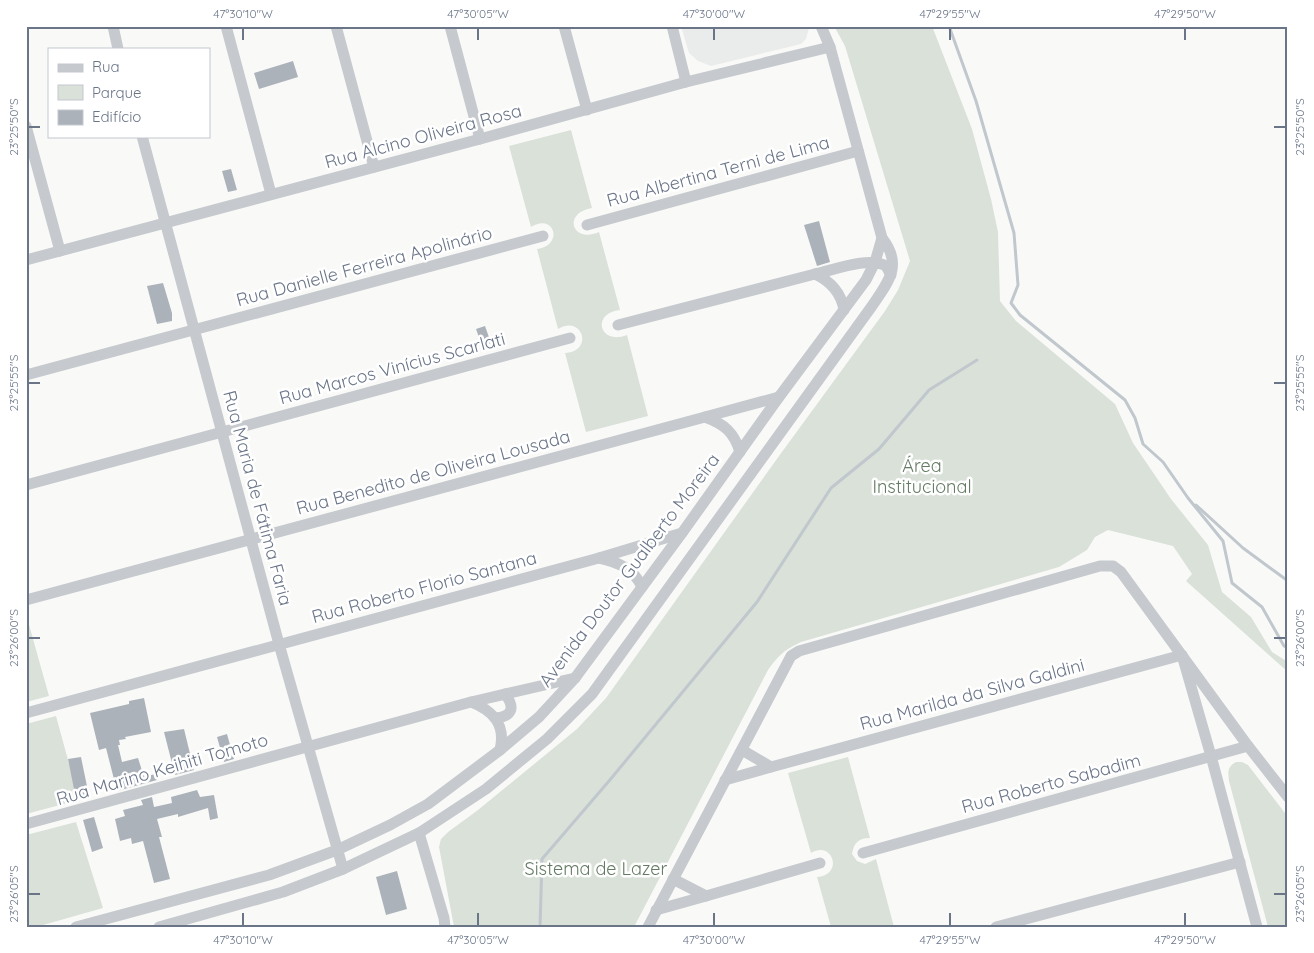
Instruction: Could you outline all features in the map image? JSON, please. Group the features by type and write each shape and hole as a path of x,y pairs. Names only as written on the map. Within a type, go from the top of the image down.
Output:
{"street":[{"path":"112,26 118,48"},
{"path":"226,26 272,194"},
{"path":"336,26 374,167"},
{"path":"450,26 480,139"},
{"path":"564,26 587,110"},
{"path":"672,26 686,82"},
{"path":"159,927 283,892 344,869 419,833 486,789 547,739 592,694 887,284 892,270 830,47 822,26"},
{"name":"Rua Alcino Oliveira Rosa","path":"26,260 686,82 830,47"},
{"path":"26,126 60,251"},
{"name":"Rua Maria de Fátima Faria","path":"143,138 279,644 344,869"},
{"name":"Rua Albertina Terni de Lima","path":"588,225 858,151"},
{"name":"Rua Danielle Ferreira Apolinário","path":"26,375 543,236"},
{"name":"Avenida Doutor Gualberto Moreira","path":"76,927 270,875 337,850 390,825 428,804 500,750 539,717 575,678 866,280 885,250"},
{"path":"618,325 864,262 876,262 892,270"},
{"path":"814,274 826,279 833,286 843,303 844,310"},
{"name":"Rua Marcos Vinícius Scarlati","path":"26,485 570,338"},
{"name":"Rua Benedito de Oliveira Lousada","path":"26,600 779,397"},
{"path":"705,417 718,422 728,430 736,440 740,452"},
{"name":"Rua Roberto Florio Santana","path":"26,713 599,558 682,533"},
{"path":"599,558 625,567 639,580 642,587"},
{"path":"648,927 791,656 799,650 1100,566 1112,566 1121,572 1248,746 1288,797"},
{"path":"1182,655 1257,927"},
{"name":"Rua Marilda da Silva Galdini","path":"725,780 1182,655"},
{"name":"Rua Marino Keihiti Tomoto","path":"26,824 471,702 575,678"},
{"path":"496,718 502,718 510,712 512,707 510,700 505,694"},
{"path":"471,702 485,707 496,718 502,731 500,750"},
{"name":"Rua Roberto Sabadim","path":"862,853 1248,746"},
{"path":"742,750 771,768"},
{"path":"419,833 445,927"},
{"path":"996,927 1240,862"},
{"path":"656,910 820,864"},
{"path":"673,879 706,896"}],"shaded area":[{"path":"681,26 809,26 809,28 806,39 801,44 711,66 698,61 689,53"}],"green space":[{"name":"Área Institucional","path":"834,26 932,26 972,129 991,199 998,232 1000,301 1016,321 1115,404 1133,443 1171,499 1208,545 1222,592 1251,617 1272,652 1288,662 1288,672 1186,581 1192,574 1173,546 1108,530 1095,537 1087,550 1059,567 801,642 782,653 768,670 634,927 454,927 439,847 441,839 577,729 606,698 885,311 898,290 910,261 845,46"},
{"path":"571,130 592,208 583,211 577,216 574,226 582,234 590,235 599,232 620,310 611,312 605,317 602,322 602,328 610,336 627,335 648,416 586,432 565,353 580,347 582,335 574,326 558,329 537,249 545,247 551,242 553,231 546,224 531,227 509,146"},
{"path":"26,614 49,696 26,702"},
{"path":"56,716 79,800 26,814 26,724"},
{"path":"848,757 870,838 857,842 852,854 857,861 865,864 876,859 894,927 831,927 817,877 831,871 832,859 830,854 825,851 819,850 811,853 788,773"},
{"path":"1236,762 1248,765 1288,817 1288,927 1268,927 1229,781 1229,770"},
{"path":"76,822 103,908 36,927 26,927 26,835"}],"building":[{"path":"293,61 298,77 259,89 254,73"},
{"path":"231,169 237,190 228,192 222,171"},
{"path":"819,221 830,262 817,266 804,225"},
{"path":"163,283 172,313 172,321 157,324 147,286"},
{"path":"485,326 491,343 482,346 476,329"},
{"path":"144,698 151,732 125,737 126,739 119,740 120,745 118,745 122,762 138,758 144,777 155,774 157,780 117,791 106,748 99,750 90,713 129,704 129,701"},
{"path":"184,729 194,770 175,775 164,732"},
{"path":"227,734 234,759 224,762 217,737"},
{"path":"81,757 89,796 76,799 68,759"},
{"path":"197,790 200,797 214,795 218,818 210,820 208,808 178,817 178,814 157,819 162,837 159,837 170,879 154,883 143,841 132,844 131,838 120,841 115,819 125,816 123,810 143,805 141,800 152,797 154,807 172,803 171,797"},
{"path":"94,817 103,848 92,852 83,820"},
{"path":"397,871 407,909 386,915 376,877"}],"waterway":[{"path":"949,26 976,101 1014,233 1018,285 1011,303 1020,315 1125,400 1135,418 1143,444 1163,462 1188,498 1223,541 1232,583 1262,607 1284,646 1288,648"},
{"path":"540,927 542,859 757,602 831,488 879,449 929,390 977,360"},
{"path":"1196,505 1243,548 1288,581"}],"park label":[{"name":"Sistema de Lazer","path":"596,868"}]}
